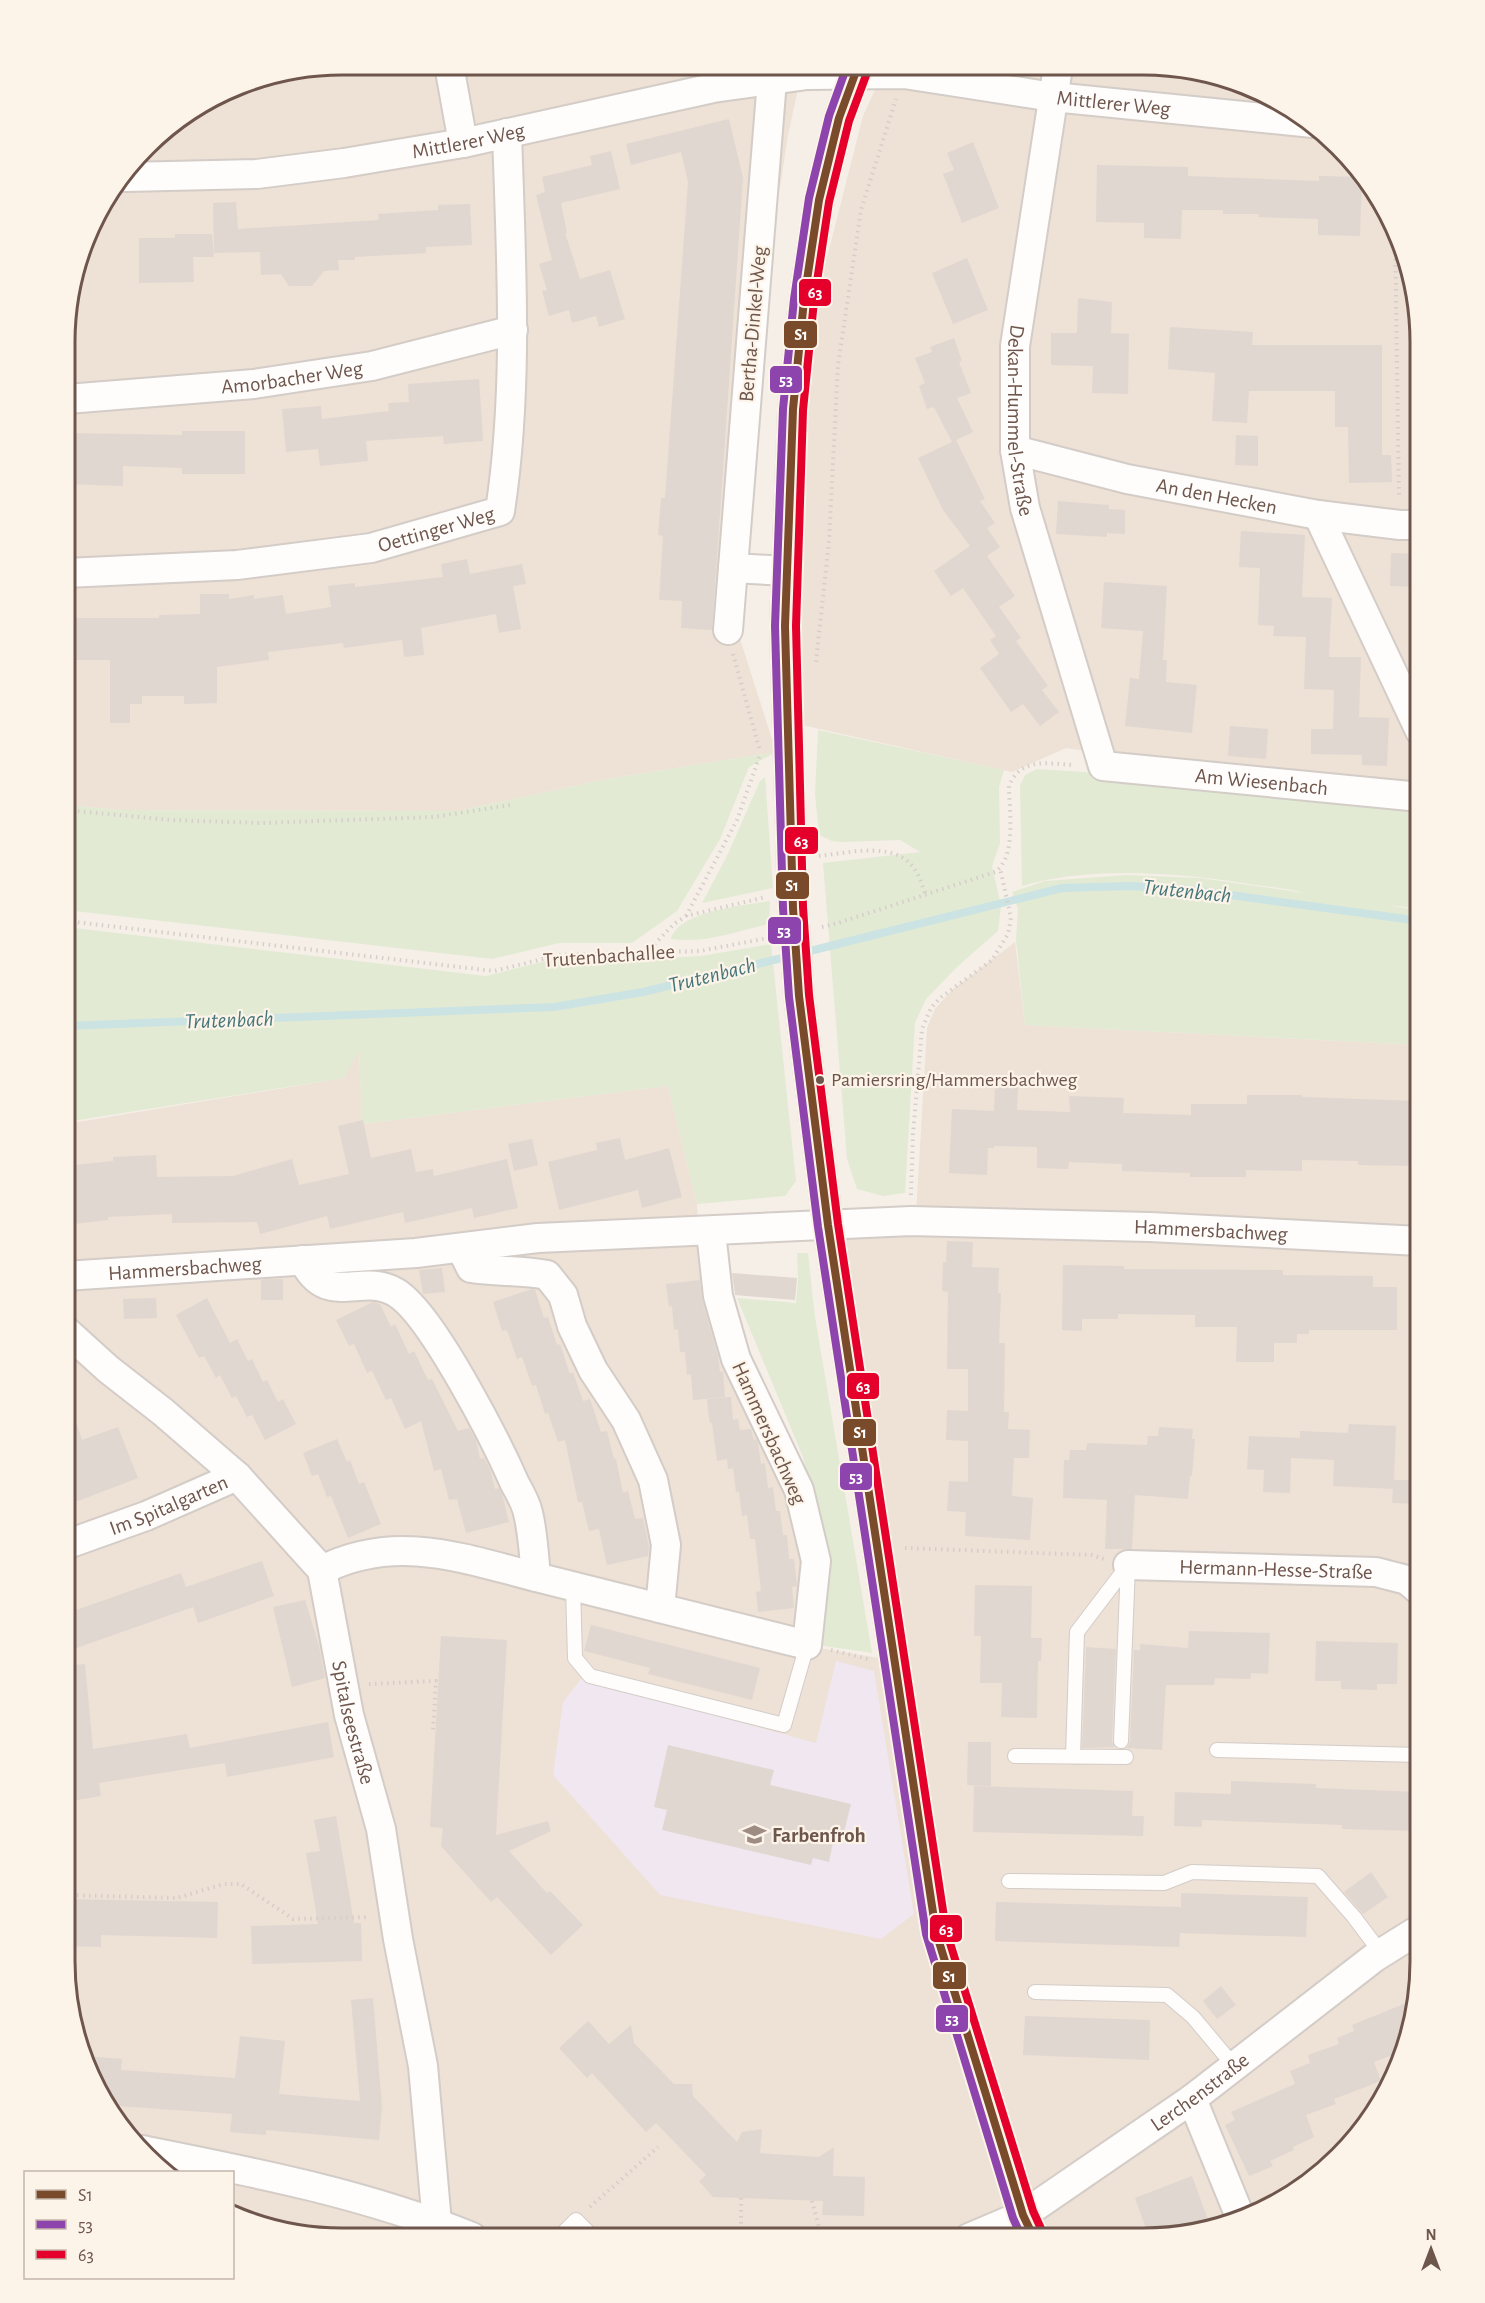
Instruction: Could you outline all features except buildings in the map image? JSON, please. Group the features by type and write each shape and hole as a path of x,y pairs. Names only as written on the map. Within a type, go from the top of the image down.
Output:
{"street":[{"path":"451,75 464,143"},
{"name":"Mittlerer Weg","path":"132,177 257,174 344,163 464,143 712,88 772,80 790,75"},
{"path":"854,75 839,118 819,200 804,300 793,410 785,626 784,902 799,996 828,1225 936,1932 1028,2227"},
{"name":"Mittlerer Weg","path":"910,75 1053,97 1292,121"},
{"name":"Dekan-Hummel-Straße","path":"1057,75 1015,346 1015,450 1024,508 1103,766"},
{"name":"Bertha-Dinkel-Weg","path":"728,630 772,80"},
{"name":"Oettinger Weg","path":"75,573 237,565 371,548 500,512 508,457 513,330 507,133"},
{"name":"Amorbacher Weg","path":"75,398 254,384 372,366 513,330"},
{"name":"An den Hecken","path":"1015,450 1126,479 1318,515 1410,525"},
{"path":"1318,515 1410,710"},
{"path":"733,568 787,571"},
{"name":"Am Wiesenbach","path":"1103,766 1410,796"},
{"name":"Hammersbachweg","path":"75,1275 416,1253 538,1238 711,1232 911,1221 1150,1227 1410,1240"},
{"name":"Hammersbachweg","path":"711,1232 718,1296 736,1359 799,1490 816,1561 807,1644"},
{"path":"461,1248 471,1268 498,1272 527,1271 547,1275 563,1295 580,1344 593,1370 626,1420 653,1480 666,1545 660,1608"},
{"path":"303,1260 311,1275 321,1283 333,1287 376,1287 393,1291 408,1301 430,1330 502,1456 528,1512 536,1577"},
{"path":"75,1339 237,1476 322,1570 343,1559 383,1551 436,1552 807,1644"},
{"name":"Im Spitalgarten","path":"75,1541 146,1516 237,1476"},
{"name":"Hermann-Hesse-Straße","path":"1128,1565 1376,1572 1410,1583"},
{"name":"Spitalseestraße","path":"322,1570 350,1715 381,1830 423,2066 437,2223"},
{"name":"Lerchenstraße","path":"1028,2227 1381,1953 1410,1935"},
{"path":"1192,2099 1238,2211"},
{"path":"156,2153 283,2178 450,2228"}],"lane":[{"path":"1121,1741 1123,1641 1128,1565"},
{"path":"1073,1756 1077,1632 1128,1565"},
{"path":"573,1586 575,1658 590,1676 784,1725 807,1644"},
{"path":"1217,1750 1410,1755"},
{"path":"1015,1756 1126,1757"},
{"path":"1010,1881 1164,1883 1192,1872 1318,1876 1354,1917 1381,1953"},
{"path":"1035,1992 1167,1995 1193,2017 1234,2066"},
{"path":"568,2228 576,2220 584,2228"}],"path":[{"path":"815,664 829,541 838,365 861,210 904,75"},
{"path":"1396,258 1410,525"},
{"path":"686,916 737,820 761,754 728,630"},
{"path":"911,1221 913,1134 922,1029 931,1008 940,998 984,967 999,951 1010,927 1010,910 1000,868 1009,850 1009,786 1019,770 1038,763 1103,766"},
{"path":"75,811 171,820 261,823 434,817 510,806"},
{"path":"809,857 887,850 900,855 910,863 926,895"},
{"path":"815,928 926,895 1000,868"},
{"path":"645,953 674,924 686,916 784,902"},
{"name":"Trutenbachallee","path":"75,922 494,970 560,955 700,951 769,938"},
{"path":"895,1548 1092,1556 1128,1565"},
{"path":"807,1644 895,1666"},
{"path":"344,1684 436,1681 433,1731"},
{"path":"75,1895 177,1898 224,1884 241,1884 293,1919 395,1917"},
{"path":"576,2220 658,2146"},
{"path":"741,2198 741,2228"},
{"path":"812,2201 819,2228"}],"shaded area":[{"path":"342,75 801,75 788,135 769,259 736,626 776,752 607,779 458,811 121,810 75,806 75,342 80,290 95,240 111,208 130,179 153,153 194,120 240,95 273,84 307,77"},
{"path":"882,75 1178,77 1229,89 1276,111 1319,141 1355,179 1374,208 1390,240 1401,273 1408,307 1410,342 1410,781 1114,755 1066,748 1012,772 802,725 801,584 807,416 818,293 863,116"},
{"path":"1015,942 1025,1025 1410,1044 1410,1961 1408,1996 1396,2047 1365,2109 1332,2150 1306,2173 1276,2192 1245,2208 1212,2219 1178,2226 1143,2228 342,2228 307,2226 273,2219 234,2205 234,2171 177,2171 141,2137 111,2094 89,2047 77,1996 75,1961 75,1123 344,1078 359,1048 362,1124 668,1086 697,1204 699,1248 781,1482 801,1550 813,1647 909,1663 836,1231 915,1232 927,1028 935,1009 952,990"},
{"name":"Farbenfroh","path":"836,1661 874,1671 914,1914 881,1939 660,1895 553,1775 563,1702 581,1679 816,1743"}],"green space":[{"path":"818,730 1004,770 999,787 1000,843 992,866 1001,905 998,931 958,966 926,999 915,1023 905,1193 883,1196 857,1189 847,1159 823,863 920,852 900,840 843,842 832,841 819,835 815,794"},
{"path":"776,752 749,767 720,839 677,911 632,943 559,943 492,959 75,911 75,806 121,810 458,811 607,779"},
{"path":"1037,769 1193,779 1410,800 1410,908 1388,905 1410,909 1410,1044 1025,1025 1016,940 1018,909 1012,892 1045,881 1127,875 1200,878 1305,893 1198,877 1138,873 1078,875 1049,879 1022,886 1020,786 1025,775"},
{"path":"765,777 773,888 702,903 727,856 760,781"},
{"path":"770,901 769,924 695,940 671,939 676,929 699,916 730,907"},
{"path":"75,928 486,976 561,957 643,959 701,956 771,944 796,1181 785,1196 697,1204 668,1086 362,1124 359,1050 344,1078 75,1121"},
{"path":"797,1253 808,1253 815,1317 872,1653 818,1645 813,1503 803,1457 737,1298 796,1303"}],"waterway":[{"name":"Trutenbach","path":"802,953 1062,888 1130,886 1194,890 1410,920"},
{"name":"Trutenbach","path":"75,1026 554,1007 643,992 790,956"}],"transit line":[{"name":"53","path":"844,75 829,116 809,198 794,299 783,409 775,626 783,908 789,997 818,1227 926,1934 1018,2228"},
{"name":"S1","path":"855,75 839,118 819,200 804,300 793,409 785,626 793,908 799,996 828,1225 936,1932 1023,2215 1029,2228"},
{"name":"63","path":"866,75 849,121 829,202 814,301 803,410 796,626 803,907 809,995 838,1224 946,1930 1033,2211 1041,2228"}],"place":[{"name":"Pamiersring/Hammersbachweg","path":"820,1080"},
{"name":"Farbenfroh","path":"754,1835"}]}
